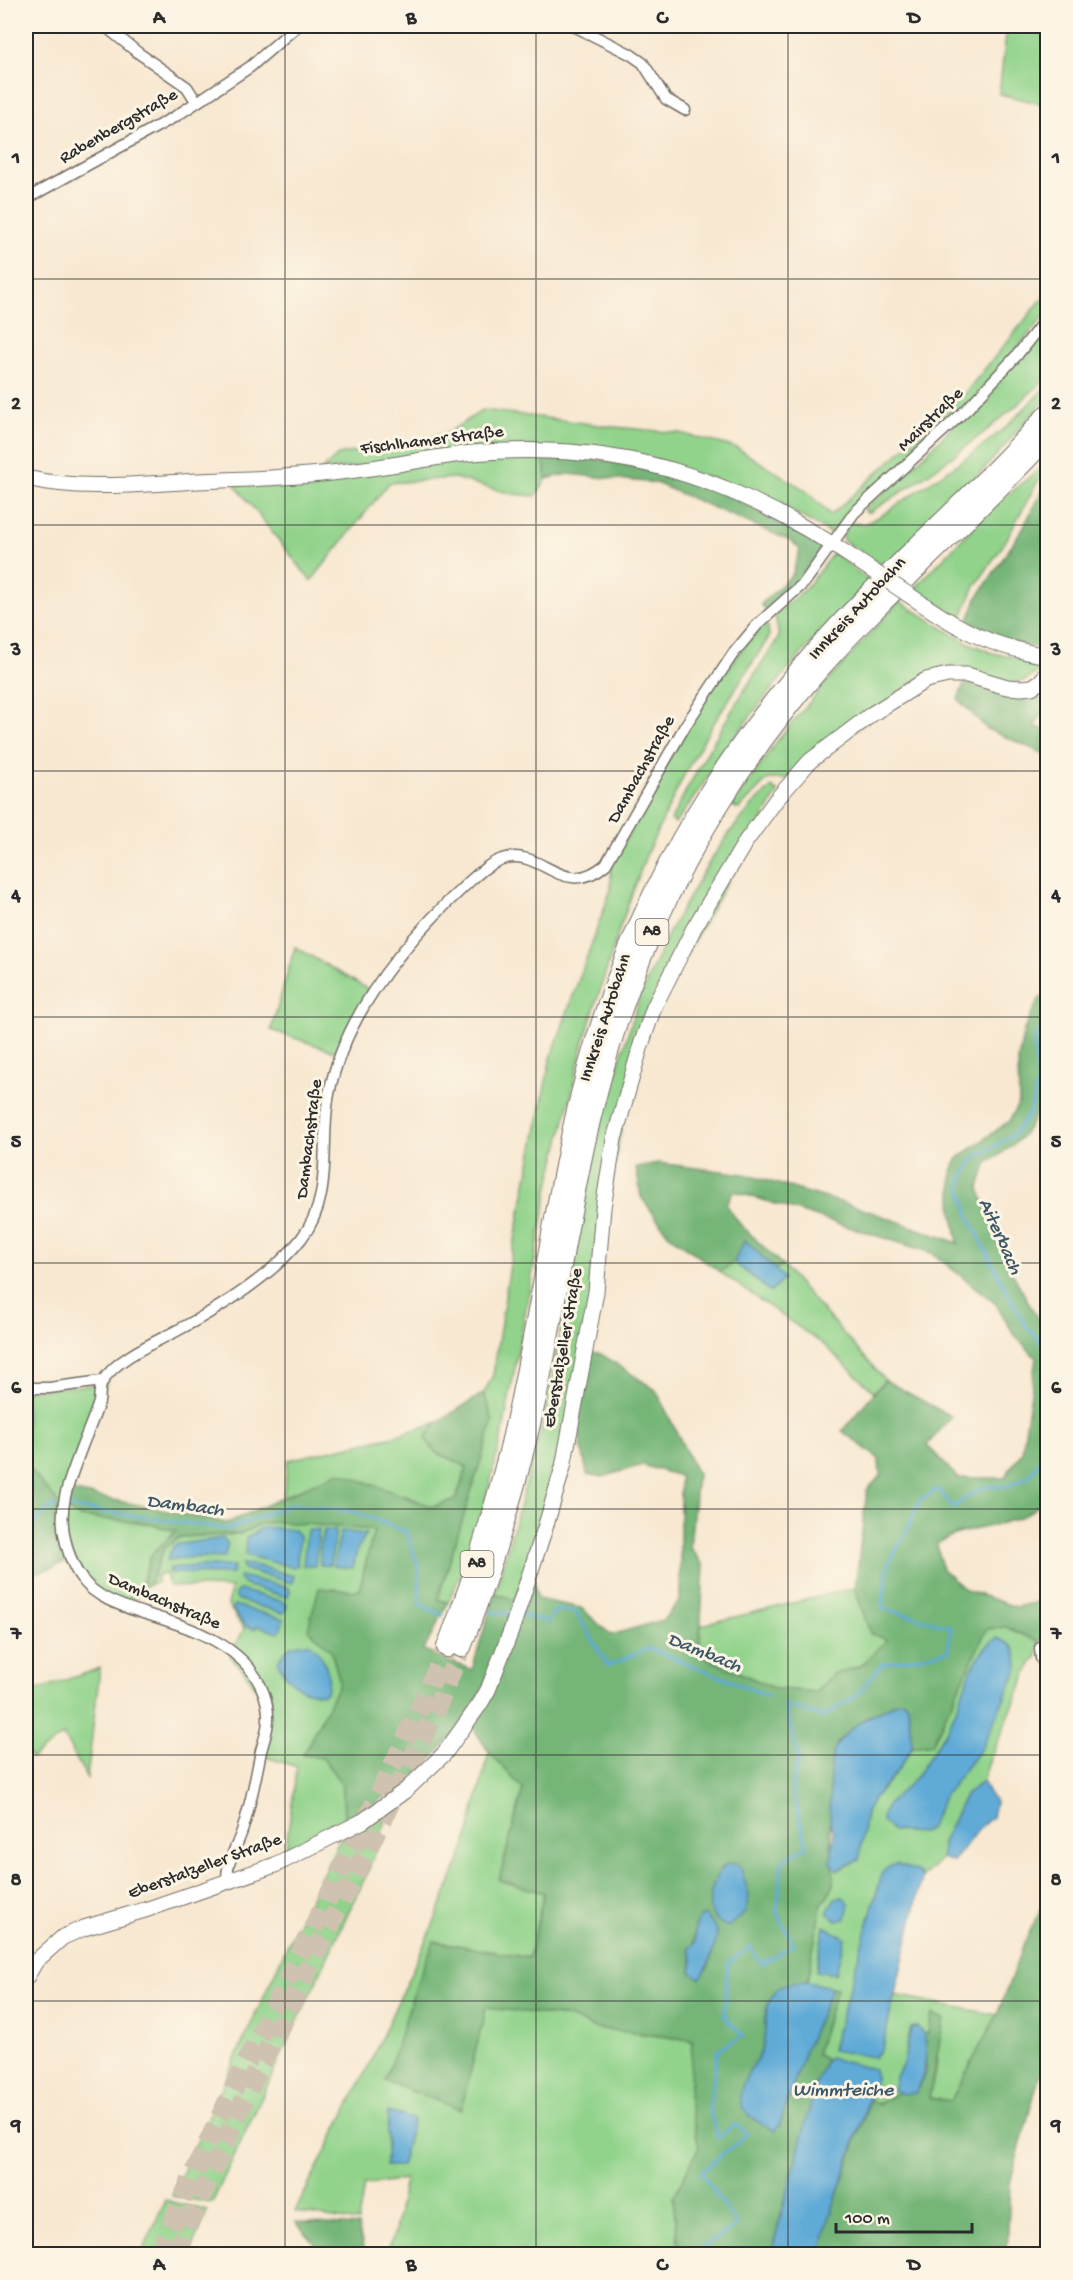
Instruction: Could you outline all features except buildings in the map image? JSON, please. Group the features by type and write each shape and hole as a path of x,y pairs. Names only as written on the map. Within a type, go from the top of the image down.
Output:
{"highway":[{"name":"Innkreis Autobahn","path":"1047,414 990,476 834,632 770,706 712,787 668,865 633,939 606,1008 586,1076 565,1166 509,1451 453,1650 488,1577 521,1463 545,1355 576,1184 601,1077 628,992 670,893 719,805 745,765 796,697 870,615 999,488 1047,436"}],"street":[{"name":"Rabenbergstraße","path":"105,26 187,87 196,101"},
{"name":"Rabenbergstraße","path":"26,199 176,116 250,67 297,26"},
{"path":"573,26 630,54 643,63 666,99 685,110"},
{"name":"Mairstraße","path":"831,543 854,513 967,409 1018,354 1047,316"},
{"name":"Fischlhamer Straße","path":"26,478 78,485 257,479 357,470 480,452 523,450 572,452 622,458 702,479 769,507 831,543 975,636 1008,648 1047,656"},
{"name":"Dambachstraße","path":"227,1882 227,1863 243,1828 268,1718 264,1694 251,1672 235,1654 215,1640 165,1620 118,1605 83,1581 74,1565 65,1542 62,1504 68,1482 99,1402 102,1382 129,1356 182,1328 232,1297 268,1271 294,1248 312,1222 321,1200 325,1171 327,1109 333,1078 358,1016 384,976 427,924 472,879 495,862 510,857 520,858 556,873 576,878 592,875 606,864 685,726 719,673 757,625 804,583 831,543"},
{"name":"Eberstalzeller Straße","path":"26,1978 36,1961 63,1937 275,1865 363,1821 406,1790 444,1754 488,1690 522,1601 563,1467 596,1292 603,1208 614,1139 654,1007 694,928 746,841 776,800 810,761 872,714 926,680 948,675 967,675 1007,687 1021,688 1032,687 1041,682 1047,673"},
{"path":"26,1388 50,1388 102,1382"},
{"path":"1047,1641 1040,1648 1041,1658 1047,1670"},
{"path":"1046,2254 1047,2214"}],"green space":[{"path":"1007,26 1047,26 1047,105 999,94"},
{"path":"1047,293 1047,313 971,402 830,533 776,502 706,476 581,448 321,470 338,455 446,434 483,410 680,433 737,448 805,490 831,515 966,392"},
{"path":"1047,324 1047,375 1040,384 1000,420 937,468 893,498 870,512 866,512 864,509 936,443"},
{"path":"1047,386 1047,397 987,466 884,567 843,540 843,534 849,523 864,524 879,517 972,454 1005,428"},
{"path":"543,454 546,479 536,496 512,494 454,478 389,483 311,581 235,485 450,460"},
{"path":"543,454 604,460 671,475 733,497 819,544 821,552 799,584 767,612 761,604 792,575 800,549 791,541 656,483 568,474 546,479"},
{"path":"1043,466 1045,468 1005,542 974,588 962,616 956,616 915,588 992,508"},
{"path":"1047,481 1047,650 1008,641 968,622 977,598 1023,528"},
{"path":"833,553 870,581 814,639 762,701 675,823 671,820 696,773 736,704 779,637 775,615 807,587"},
{"path":"899,601 962,640 992,653 1038,662 1039,671 1028,679 1010,685 935,673 787,779 768,779 739,809 732,806 778,740"},
{"path":"768,626 769,637 711,727 685,773 647,853 619,930 584,1041 548,1190 504,1426 489,1487 470,1553 448,1603 438,1599 492,1421 484,1393 493,1375 510,1265 550,1061 611,889 611,866 680,740 719,679 750,639 762,627"},
{"path":"965,681 1017,697 1035,697 1047,687 1047,711 1035,726 1047,731 1047,755 987,729 958,699"},
{"path":"772,787 778,792 636,1043 583,1351 544,1518 515,1600 495,1593 543,1423 601,1120 640,996 670,930 705,869 730,832"},
{"path":"295,947 368,989 339,1053 271,1030"},
{"path":"1047,995 1046,1075 1042,1095 1027,1130 1013,1145 986,1164 979,1188 1002,1254 1047,1333 1047,1494 1025,1515 965,1532 937,1544 942,1569 966,1590 1016,1607 1047,1600 1047,1636 1039,1642 1006,1627 987,1629 932,1744 912,1747 908,1705 902,1700 867,1717 838,1742 832,1755 830,1823 834,1885 821,1906 807,1982 784,1987 770,2002 765,2017 762,2049 756,2062 779,2126 806,2048 832,1987 837,1988 816,2054 826,2060 817,2080 771,2254 676,2254 678,2243 673,2198 699,2147 689,2101 692,2040 595,2028 569,2017 486,2008 461,2110 385,2081 418,1980 434,1941 529,1958 544,1893 499,1880 523,1789 489,1752 471,1725 534,1583 538,1599 581,1608 611,1635 663,1620 680,1600 680,1476 642,1465 603,1477 587,1474 576,1418 591,1352 601,1354 656,1390 697,1474 690,1547 704,1567 699,1655 776,1689 816,1692 833,1674 861,1666 887,1640 870,1633 855,1588 867,1490 880,1476 879,1459 842,1431 885,1380 952,1417 927,1445 958,1478 1004,1478 1022,1452 1036,1358 1014,1334 996,1304 932,1253 734,1191 726,1205 739,1223 783,1266 774,1269 745,1240 734,1262 720,1272 668,1234 641,1197 636,1167 658,1163 744,1174 857,1207 958,1243 952,1210 952,1171 957,1159 1009,1121 1019,1102 1018,1060 1024,1030 1039,999","holes":["695,1928 712,1954 708,1969 691,1972"]},
{"path":"734,1262 771,1292 784,1278 774,1269 783,1266 885,1380 874,1392 824,1345 720,1272"},
{"path":"106,1384 69,1491 145,1523 177,1531 151,1555 131,1614 90,1593 60,1529 57,1501 26,1465 26,1390"},
{"path":"484,1393 493,1421 438,1599 448,1603 424,1650 472,1670 495,1593 515,1600 482,1692 457,1730 423,1769 344,1825 343,1786 323,1758 303,1755 340,1682 331,1650 308,1629 319,1588 359,1591 374,1530 283,1522 262,1523 240,1534 180,1537 164,1548 149,1585 141,1588 151,1555 176,1531 145,1523 79,1517 65,1509 69,1491 227,1523 339,1472 433,1507 456,1499 467,1467 435,1452 425,1438 436,1423"},
{"path":"436,1423 425,1438 435,1452 467,1467 456,1499 432,1507 407,1496 302,1488 283,1497 288,1460 394,1436"},
{"path":"26,1465 57,1501 67,1562 26,1577"},
{"path":"283,1522 374,1530 359,1591 331,1650 340,1682 303,1755 323,1758 343,1786 344,1825 285,1854 297,1767 256,1754 263,1726 263,1708 258,1691 230,1656 244,1629 228,1605 231,1588 170,1586 165,1573 156,1576 158,1582 149,1585 164,1548 180,1537 240,1534 262,1523"},
{"path":"855,1588 870,1633 888,1639 861,1666 833,1674 816,1692 776,1689 699,1655 701,1625"},
{"path":"1006,1627 1039,1642 1037,1656 1031,1664 982,1782 965,1795 942,1843 942,1858 922,1878 919,1872 855,1970 832,2049 874,2057 882,2049 894,1995 997,2015 951,2101 929,2098 938,2058 928,2033 924,2035 917,2027 911,2028 903,2064 896,2077 894,2090 898,2092 879,2104 870,2100 876,2078 831,2058 826,2060 816,2054 837,1988 807,1982 821,1906 834,1885 831,1862 838,1870 859,1860 866,1812 874,1798 898,1770 912,1747 932,1744 987,1629"},
{"path":"100,1668 87,1778 63,1735 32,1758 26,1753 26,1694"},
{"path":"489,1752 523,1789 499,1880 544,1893 529,1958 434,1941 461,2110 486,2007 569,2017 595,2028 693,2040 689,2101 699,2147 673,2198 678,2243 676,2254 525,2254 523,2250 513,2254 386,2254 395,2232 405,2179 364,2185 358,2222 295,2212 369,2065 436,1918 465,1847"},
{"path":"391,1806 369,1869 212,2203 172,2196 287,1946 340,1839"},
{"path":"1047,1897 1047,2048 1010,2183 1007,2254 821,2254 828,2222 870,2100 879,2104 898,2092 912,2092 920,2087 926,2068 924,2035 928,2033 932,2014 944,2019 929,2098 951,2101 997,2015 1024,1943"},
{"path":"165,2200 207,2211 189,2254 142,2254"},
{"path":"296,2222 358,2226 364,2252 372,2254 324,2254"}],"water":[{"path":"745,1240 784,1278 771,1292 734,1262"},
{"path":"263,1527 294,1530 300,1537 298,1565 292,1567 245,1555 246,1538"},
{"path":"307,1530 319,1530 315,1566 303,1566"},
{"path":"324,1530 336,1531 330,1565 320,1565 320,1545"},
{"path":"341,1531 366,1534 357,1550 353,1568 333,1566"},
{"path":"223,1538 228,1544 224,1558 195,1557 167,1560 174,1545"},
{"path":"242,1564 294,1576 292,1583 243,1569"},
{"path":"234,1566 232,1574 169,1573 169,1568"},
{"path":"240,1576 289,1588 290,1591 286,1597 245,1585 239,1579"},
{"path":"240,1590 284,1602 287,1605 285,1612 239,1600 236,1592"},
{"path":"234,1605 284,1619 279,1632 257,1626 255,1629 245,1626 232,1608"},
{"path":"997,1638 1014,1648 1018,1668 982,1747 945,1795 929,1829 922,1833 893,1831 882,1822 885,1810 914,1779 942,1738 978,1658"},
{"path":"309,1643 322,1658 327,1671 327,1691 323,1694 304,1690 296,1685 279,1665 278,1661 290,1647"},
{"path":"902,1700 908,1705 912,1747 898,1770 874,1798 866,1812 859,1860 837,1870 831,1862 834,1831 830,1823 830,1768 833,1753 844,1735 862,1721"},
{"path":"982,1782 995,1802 992,1817 977,1830 953,1862 942,1858 942,1843 965,1795"},
{"path":"727,1864 736,1864 741,1868 749,1896 745,1913 729,1927 712,1915 710,1906 711,1893 716,1879"},
{"name":"Wimmteiche","path":"896,1864 919,1872 922,1878 882,2049 874,2057 832,2050 882,1873"},
{"path":"843,1897 849,1903 846,1919 837,1921 827,1913 835,1898"},
{"path":"705,1915 715,1929 717,1937 708,1966 700,1979 691,1972 693,1959 689,1948 695,1943 695,1928 699,1918"},
{"path":"824,1926 845,1938 835,1974 816,1971"},
{"name":"Wimmteiche","path":"807,1982 832,1987 806,2048 779,2126 774,2131 744,2110 740,2099 741,2092 746,2077 761,2051 768,2004 772,1997 783,1985"},
{"name":"Wimmteiche","path":"917,2027 925,2041 926,2056 923,2074 915,2093 904,2095 893,2090 896,2077 903,2064 911,2028"},
{"name":"Wimmteiche","path":"830,2058 874,2069 876,2078 828,2222 821,2254 771,2254 817,2080 826,2060"},
{"path":"388,2112 413,2119 401,2166 386,2166"}],"waterway":[{"name":"Aiterbach","path":"1048,1016 1034,1043 1038,1082 1030,1113 1013,1135 973,1159 960,1183 970,1219 995,1269 1025,1325 1048,1350"},
{"name":"Aiterbach","path":"690,2254 737,2226 701,2172 747,2134 735,2124 718,2138 709,2109 718,2049 743,2036 724,2016 728,1963 750,1947 762,1964 794,1944 777,1913 782,1861 807,1846 792,1790 798,1756 785,1705 824,1717 857,1695 882,1664 948,1651 951,1627 882,1608 888,1565 905,1535 920,1500 938,1489 953,1507 983,1487 1008,1486 1029,1477 1044,1457 1048,1433"},
{"name":"Dambach","path":"67,1507 229,1529 291,1504 354,1512 407,1532 419,1569 420,1605 443,1615"},
{"name":"Dambach","path":"26,1530 51,1507 56,1506"},
{"name":"Dambach","path":"522,1615 547,1622 556,1610 576,1612 608,1666 649,1648 768,1696"},
{"name":"Dambach","path":"490,1612 512,1614"}],"tunnel":[{"path":"159,2254 228,2101 377,1800 447,1647"},
{"path":"175,2254 257,2072 432,1719 459,1653"}]}
